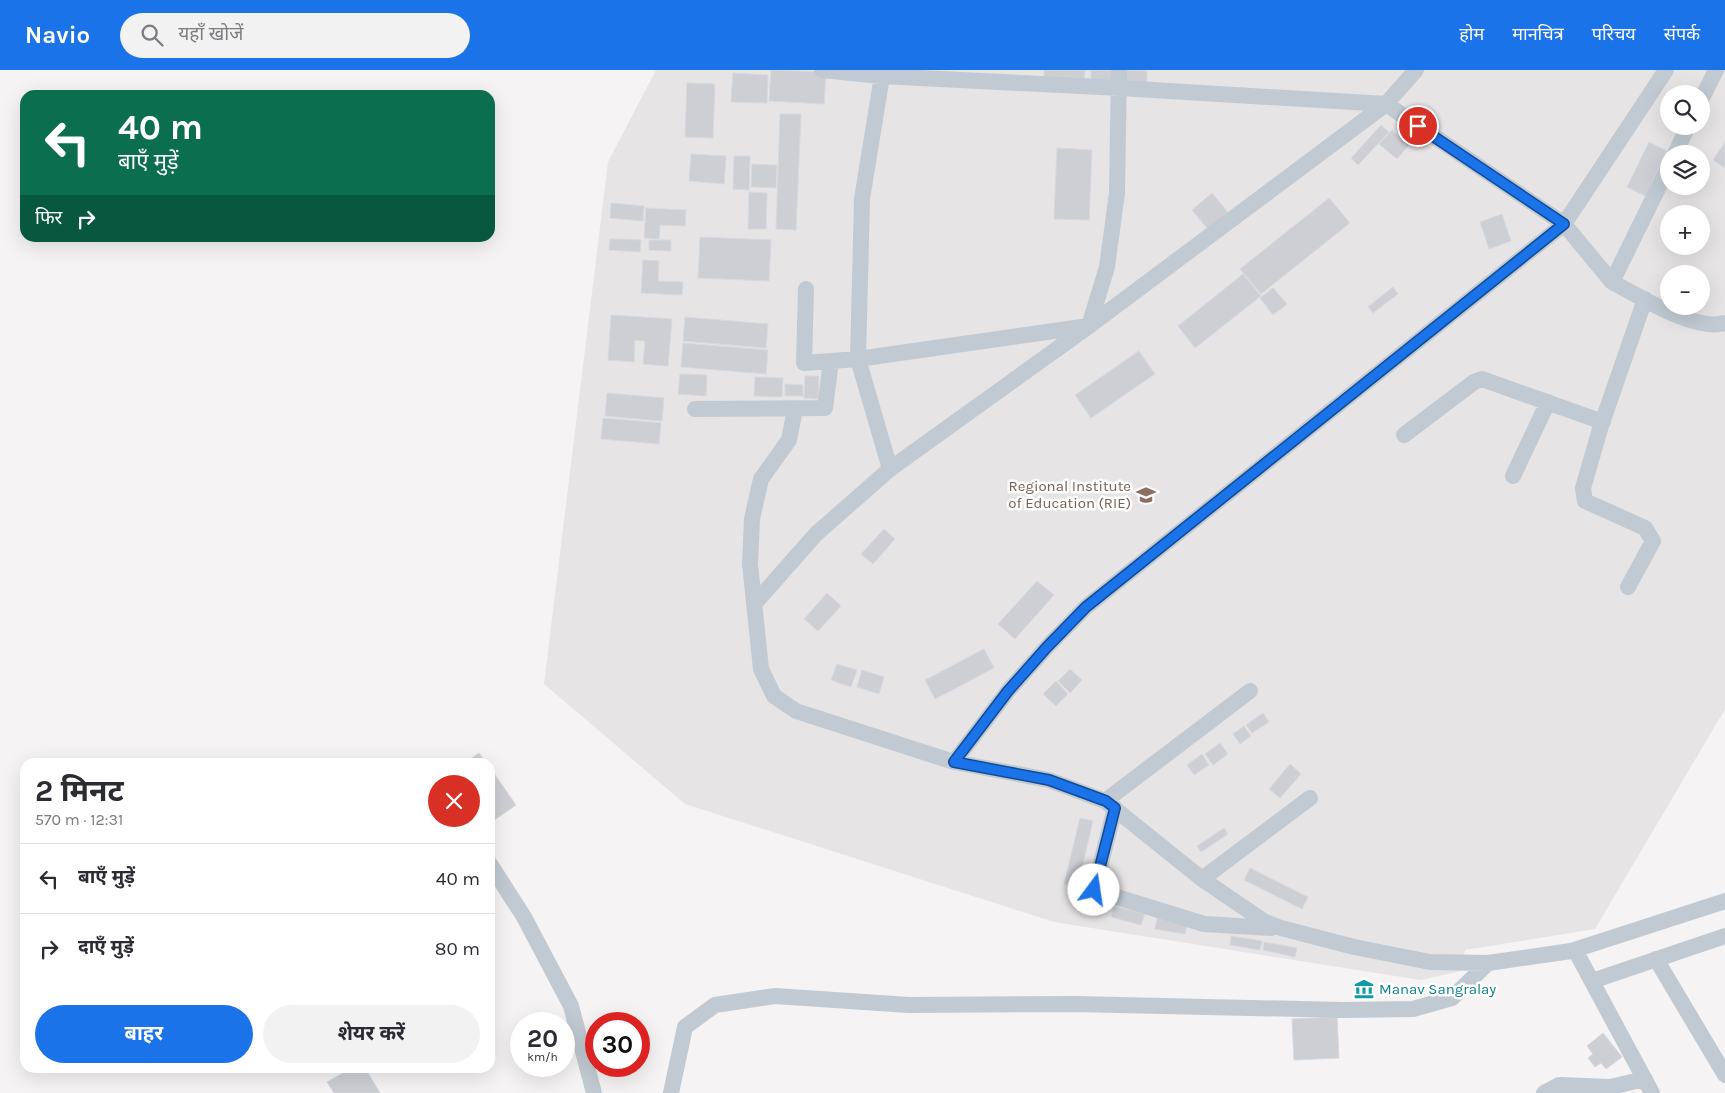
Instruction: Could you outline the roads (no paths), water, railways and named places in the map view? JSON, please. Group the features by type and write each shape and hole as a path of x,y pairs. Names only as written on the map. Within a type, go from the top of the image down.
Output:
{"street":[{"path":"822,70 1386,104 1564,224 1612,282 1678,317 1703,323 1725,323"},
{"path":"1089,326 1107,267 1117,193 1119,70"},
{"path":"755,603 816,534 890,469 1089,326 1386,104 1416,70"},
{"path":"954,762 1008,691 1086,607 1564,224 1666,70"},
{"path":"1708,85 1716,70"},
{"path":"882,73 862,199 858,359 890,469"},
{"path":"1612,282 1660,184"},
{"path":"806,289 804,363 858,359 1089,326"},
{"path":"1628,587 1653,541 1645,528 1585,502 1583,488 1644,299"},
{"path":"696,409 824,408 832,361"},
{"path":"1404,435 1474,382 1482,379 1603,422"},
{"path":"1512,476 1548,402"},
{"path":"795,409 789,440 761,479 752,519 750,564 762,669 774,696 796,711 954,762 1049,780 1110,805 1202,879 1265,922 1354,947 1430,962 1488,963 1575,950 1725,901"},
{"path":"1250,691 1110,805 1094,890 1204,924 1281,928"},
{"path":"1202,879 1310,798"},
{"path":"495,872 524,917 571,1006 594,1093"},
{"path":"1592,980 1725,936"},
{"path":"1544,1093 1560,1086 1648,1086 1575,950"},
{"path":"1656,959 1723,1068"},
{"path":"671,1093 685,1027 715,1005 775,996 909,1005 1076,1004 1343,1010 1413,1009 1452,998 1488,963"}],"place":[{"name":"Regional Institute of Education (RIE)","path":"1146,495"},
{"name":"Manav Sangralay","path":"1364,989"}]}
